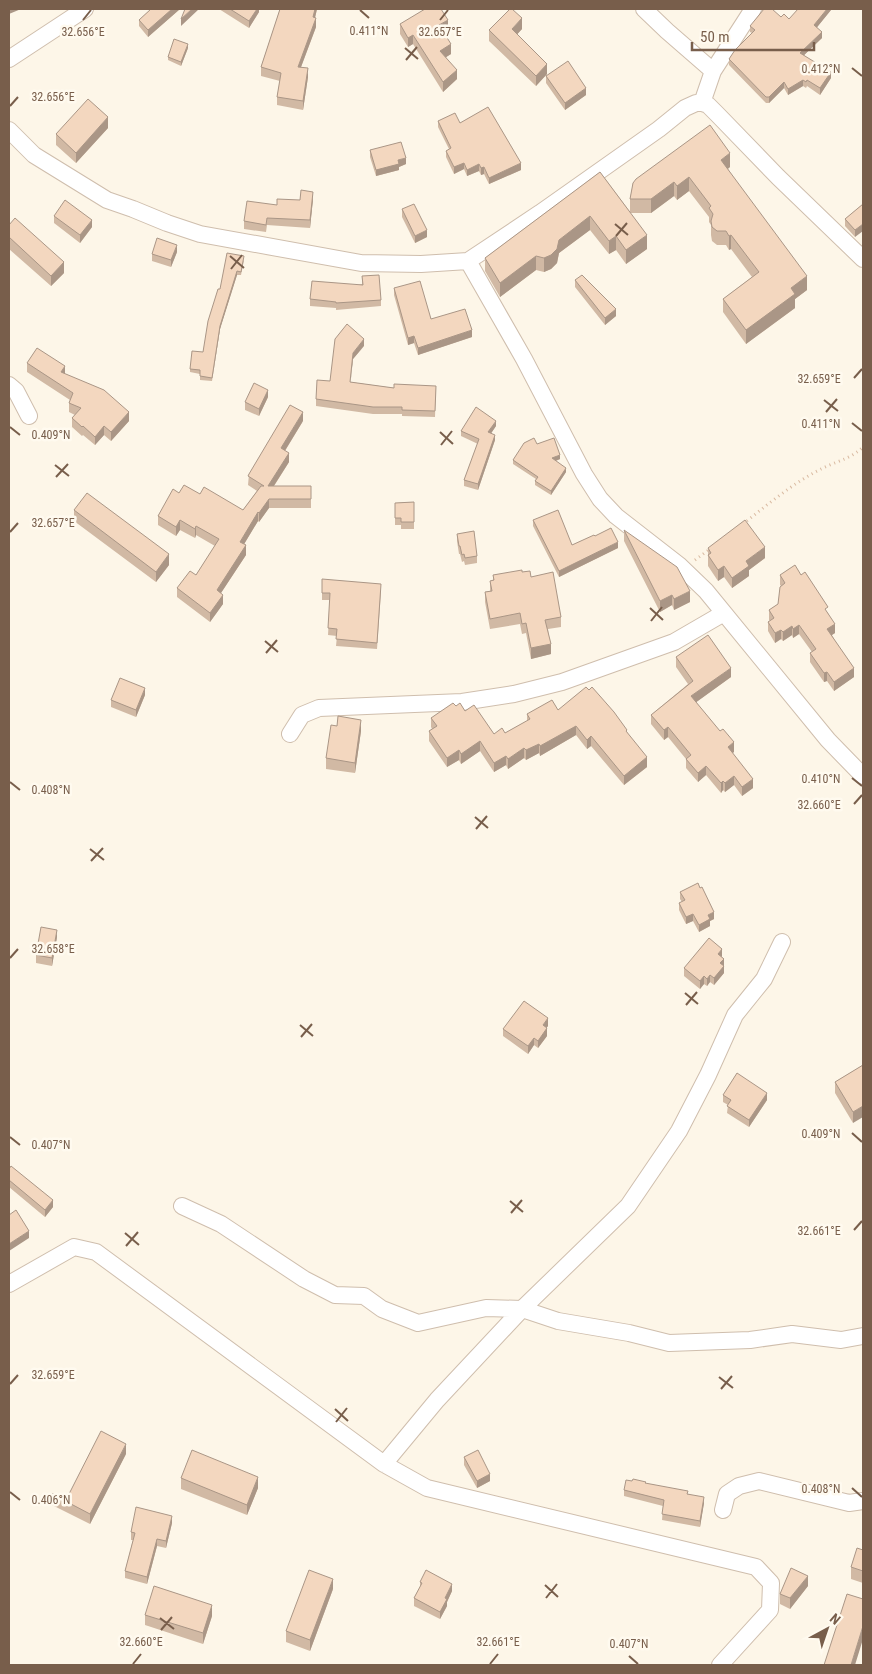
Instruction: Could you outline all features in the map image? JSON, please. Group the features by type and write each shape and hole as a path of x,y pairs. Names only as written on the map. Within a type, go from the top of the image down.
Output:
{"street":[{"path":"9,59 85,9"},
{"path":"644,9 713,71"},
{"path":"702,103 713,71 753,9"},
{"path":"9,130 34,155 107,200 200,234 361,262 421,264 468,261 540,213 659,129 685,108 696,103 702,103 708,105 778,177 863,259"},
{"path":"468,261 600,499 616,516 679,565 706,591 828,740 863,776"},
{"path":"9,385 16,391 29,416"},
{"path":"290,734 302,715 319,708 462,702 514,694 562,682 674,642 724,613"},
{"path":"384,1464 437,1400 522,1309 628,1206 679,1131 708,1075 735,1015 764,979 782,942"},
{"path":"182,1206 221,1224 304,1279 335,1295 364,1296 382,1309 418,1322 486,1308 522,1309 558,1321 629,1333 669,1343 750,1340 792,1334 841,1340 863,1336"},
{"path":"9,1284 74,1247 96,1252 384,1464 427,1488 756,1567 771,1583 770,1610 720,1665"},
{"path":"723,1510 727,1494 739,1486 758,1481 849,1503 863,1501"}],"path":[{"path":"742,525 771,501 818,470 856,454 863,447"},
{"path":"679,565 694,560 714,547"}],"building":[{"path":"151,9 172,9 148,30 139,20"},
{"path":"185,9 192,9 181,19"},
{"path":"230,9 257,9 249,21"},
{"path":"280,9 315,9 313,17 316,18 298,67 308,68 303,101 277,97 281,73 261,67"},
{"path":"425,9 441,9 448,20 439,25 451,44 440,51 457,70 443,82 413,35 408,38 400,24"},
{"path":"510,9 522,18 512,29 547,64 536,76 489,30"},
{"path":"764,9 772,9 781,17 784,14 789,19 798,9 827,9 814,25 822,32 800,53 831,72 820,88 807,80 806,82 803,80 788,89 784,82 769,97 766,97 729,59 735,50 755,30 750,26"},
{"path":"174,39 188,44 181,62 168,57"},
{"path":"568,61 586,88 565,103 546,76"},
{"path":"88,99 108,117 76,153 56,134"},
{"path":"488,107 521,163 489,178 484,167 481,168 479,164 467,170 464,163 454,167 446,151 451,148 438,121 455,113 460,123"},
{"path":"710,125 730,153 721,160 807,276 791,288 795,294 746,330 723,299 759,272 731,235 729,236 726,231 717,231 712,227 713,214 709,208 711,206 689,177 677,186 674,182 651,199 630,199 633,183 636,179"},
{"path":"401,142 406,158 398,160 399,164 376,170 370,150"},
{"path":"600,172 647,235 626,250 616,236 609,241 590,216 559,240 557,249 551,255 544,258 536,256 500,283 485,258"},
{"path":"301,190 313,192 310,220 267,218 266,225 244,221 247,201 277,205 277,199 300,200"},
{"path":"65,200 92,220 80,235 54,216"},
{"path":"414,204 427,230 415,236 402,209"},
{"path":"863,204 863,224 855,230 845,219"},
{"path":"15,218 64,262 51,276 9,237 9,225"},
{"path":"157,238 177,245 171,260 152,254"},
{"path":"227,253 244,256 241,272 237,271 220,326 212,378 200,376 200,370 190,369 192,351 203,352 208,321 218,289 220,289"},
{"path":"379,275 381,300 336,303 310,299 312,281 363,285 362,276"},
{"path":"582,275 616,309 605,318 575,280"},
{"path":"420,281 431,319 465,309 472,330 418,348 414,336 408,338 394,288"},
{"path":"347,324 364,339 353,353 350,382 394,388 394,384 436,386 435,411 402,410 402,407 373,407 316,399 317,380 330,381 335,339"},
{"path":"37,348 65,366 61,372 104,390 129,412 111,432 104,426 95,437 72,418 81,408 69,403 73,393 27,363"},
{"path":"254,383 268,390 259,409 245,402"},
{"path":"290,405 303,412 281,448 289,453 268,486 311,486 311,499 269,499 258,512 240,542 246,545 217,590 223,595 210,613 177,588 190,571 196,575 219,539 196,526 195,529 180,520 176,527 158,516 173,489 179,493 184,485 200,494 204,487 243,510 261,486 264,486 248,476"},
{"path":"476,407 496,421 488,432 495,435 478,484 464,480 479,439 461,431"},
{"path":"534,438 537,444 554,438 560,455 552,458 566,468 551,491 535,481 538,477 513,460 524,443"},
{"path":"87,493 169,554 156,572 74,510"},
{"path":"414,502 414,522 401,522 401,518 395,518 395,503"},
{"path":"558,510 572,545 611,528 618,542 559,571 533,520"},
{"path":"745,520 765,547 746,561 749,566 732,578 724,566 718,570 708,555 711,553 708,548"},
{"path":"624,530 677,567 690,591 674,599 672,595 660,601"},
{"path":"474,531 477,556 465,558 459,546 457,534"},
{"path":"795,565 801,575 805,572 828,607 825,609 835,624 827,629 854,668 834,682 827,672 824,673 810,653 816,649 799,625 793,629 792,626 783,632 781,630 775,633 768,622 774,618 769,610 778,604 780,587 785,583 780,575"},
{"path":"522,570 522,572 530,571 531,577 553,572 561,617 545,620 551,644 531,648 526,623 522,624 520,613 490,619 485,592 492,591 490,581 494,580 493,575"},
{"path":"322,579 381,584 377,643 336,639 337,629 328,628 330,593 322,593"},
{"path":"708,635 731,668 691,696 720,731 723,729 734,742 728,747 753,779 742,787 734,776 725,783 723,781 721,783 706,766 698,773 686,759 691,755 668,727 664,730 651,715 693,681 676,657"},
{"path":"120,678 145,688 136,710 111,700"},
{"path":"586,687 589,690 592,687 614,712 626,731 647,757 624,776 591,736 587,740 576,726 540,746 539,744 526,750 524,748 508,759 506,756 494,763 480,741 461,754 459,750 447,758 429,731 437,726 431,718 453,703 456,706 460,703 465,711 474,705 494,734 502,728 505,733 530,719 527,714 552,700 558,710"},
{"path":"338,716 361,720 355,763 326,758 331,725 337,726"},
{"path":"698,883 700,888 702,887 714,912 708,915 710,919 699,925 693,914 686,917 679,903 685,900 680,892"},
{"path":"41,927 57,930 52,958 36,955"},
{"path":"709,938 722,949 718,954 724,959 720,963 724,966 714,978 710,975 707,979 704,976 700,981 684,968"},
{"path":"524,1001 548,1018 543,1025 547,1028 538,1041 534,1038 528,1046 503,1029"},
{"path":"863,1065 863,1106 853,1112 835,1082"},
{"path":"737,1073 767,1093 749,1120 727,1106 731,1100 723,1095"},
{"path":"11,1166 53,1200 45,1210 9,1180 9,1169"},
{"path":"16,1210 29,1231 9,1244 9,1215"},
{"path":"101,1431 126,1444 90,1514 52,1494 69,1494"},
{"path":"192,1450 258,1477 247,1505 181,1478"},
{"path":"478,1450 490,1474 477,1481 464,1457"},
{"path":"633,1479 688,1491 687,1494 704,1497 700,1521 662,1514 664,1500 624,1490 626,1480 632,1481"},
{"path":"136,1507 172,1516 166,1541 157,1539 147,1577 125,1571 135,1533 131,1532"},
{"path":"857,1548 863,1550 863,1571 851,1567"},
{"path":"791,1568 808,1576 790,1598 780,1594"},
{"path":"309,1570 333,1579 310,1640 286,1631"},
{"path":"426,1570 452,1584 440,1612 414,1598"},
{"path":"154,1586 212,1605 203,1633 145,1615"},
{"path":"847,1594 863,1599 863,1626 851,1665 824,1665"}]}
